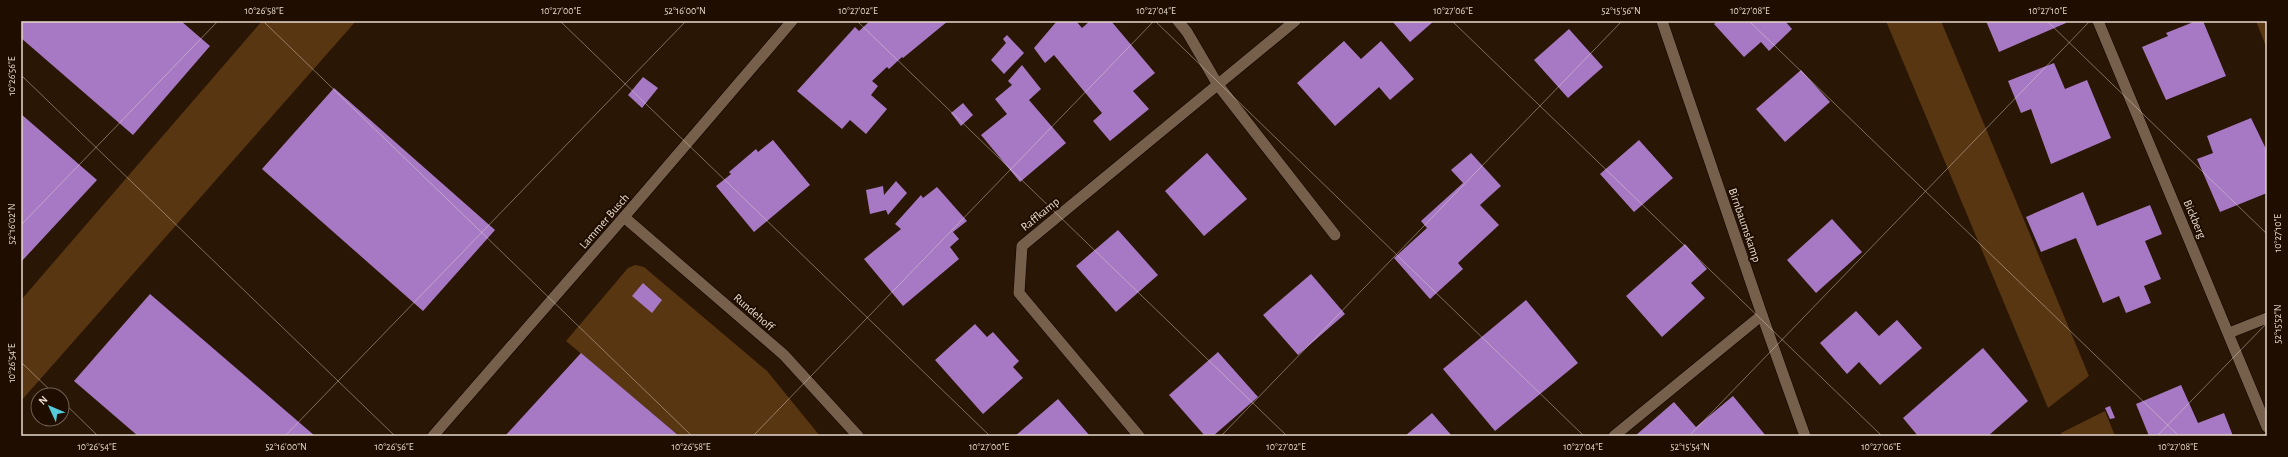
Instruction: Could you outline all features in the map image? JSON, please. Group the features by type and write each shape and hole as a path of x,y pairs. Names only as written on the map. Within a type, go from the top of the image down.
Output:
{"street":[{"name":"Lammer Busch","path":"433,436 624,218 792,21"},
{"path":"1178,21 1187,32 1218,85 1335,235"},
{"path":"1218,85 1295,21"},
{"name":"Birnbaumskamp","path":"1662,21 1762,315 1805,436"},
{"name":"Bickberg","path":"2098,21 2267,427"},
{"name":"Raffkamp","path":"1139,436 1019,293 1022,246 1218,85"},
{"name":"Rundehoff","path":"624,218 784,355 858,436"},
{"path":"1614,436 1762,315"},
{"path":"2229,334 2267,318"}],"shaded area":[{"path":"262,21 356,21 33,387 30,387 30,391 21,401 21,300"},
{"path":"1886,21 1941,21 2089,376 2048,408"},
{"path":"2256,21 2267,21 2267,49"},
{"path":"635,265 644,267 767,371 820,436 679,436 566,341 628,268"},
{"path":"2105,411 2115,436 2062,436 2061,433"}],"building":[{"path":"21,21 181,21 210,46 133,135 21,38"},
{"path":"870,21 948,21 889,69 887,67 872,81 878,86 871,95 887,109 866,134 850,120 842,129 797,91 855,27 859,31"},
{"path":"1057,21 1076,21 1082,28 1090,21 1111,21 1155,73 1133,91 1149,109 1110,141 1093,121 1102,113 1054,55 1045,63 1034,48"},
{"path":"1392,21 1434,21 1410,42"},
{"path":"1717,21 1785,21 1792,29 1769,51 1761,42 1744,57 1714,24"},
{"path":"1986,21 2066,21 2066,23 1999,52"},
{"path":"2196,21 2203,21 2226,76 2166,100 2142,47 2168,36 2166,33"},
{"path":"1569,29 1603,67 1568,98 1534,60"},
{"path":"1007,35 1024,53 1004,74 991,60 1006,43 1003,39"},
{"path":"1344,41 1361,59 1381,41 1414,79 1390,100 1379,87 1335,126 1297,83"},
{"path":"2054,63 2065,89 2087,80 2111,138 2051,164 2031,109 2021,113 2008,81"},
{"path":"1022,65 1041,89 1029,100 1066,143 1020,182 981,135 1007,114 995,99 1012,85 1008,81"},
{"path":"1801,70 1830,102 1785,142 1756,109"},
{"path":"643,77 658,88 642,108 628,95"},
{"path":"334,88 495,230 423,311 262,169"},
{"path":"963,103 973,115 961,126 951,113"},
{"path":"21,114 97,180 21,262"},
{"path":"2251,118 2267,151 2267,193 2220,212 2197,159 2213,153 2207,136"},
{"path":"773,140 810,185 754,232 716,186 731,174 729,172 756,149 758,152"},
{"path":"1639,140 1673,178 1634,212 1600,174"},
{"path":"1207,153 1247,199 1204,236 1165,191"},
{"path":"1471,153 1501,186 1480,205 1499,225 1458,263 1463,269 1430,299 1394,258 1427,228 1421,221 1463,183 1451,170"},
{"path":"896,181 907,193 888,215 886,210 870,214 866,190 883,186 884,195"},
{"path":"937,187 967,221 953,232 959,239 950,247 959,259 903,306 864,259 901,229 895,224 921,195 923,198"},
{"path":"2083,192 2097,226 2150,205 2162,234 2145,241 2161,279 2144,286 2151,303 2126,313 2119,296 2103,303 2076,238 2041,252 2026,217"},
{"path":"1832,219 1862,252 1816,293 1787,260"},
{"path":"1118,230 1158,275 1116,312 1076,266"},
{"path":"1685,244 1707,269 1691,283 1705,298 1662,337 1626,296"},
{"path":"1311,274 1345,314 1298,355 1263,315"},
{"path":"643,283 662,300 652,313 632,296"},
{"path":"150,294 315,436 138,436 74,381"},
{"path":"1526,300 1578,363 1495,431 1443,369"},
{"path":"1856,311 1879,336 1897,320 1922,348 1880,385 1859,362 1847,374 1820,343"},
{"path":"975,324 987,337 993,332 1019,361 1013,367 1023,378 983,414 935,360"},
{"path":"1983,348 2028,401 1988,436 1918,436 1903,418"},
{"path":"1218,352 1258,397 1213,436 1205,436 1169,395"},
{"path":"581,353 679,436 505,436"},
{"path":"2181,385 2198,423 2224,413 2233,436 2149,436 2136,404"},
{"path":"1733,396 1766,436 1635,436 1674,402 1696,427"},
{"path":"1058,399 1090,436 1015,436"},
{"path":"2110,406 2115,418 2110,419 2105,408"},
{"path":"1432,413 1452,436 1405,436"}]}
